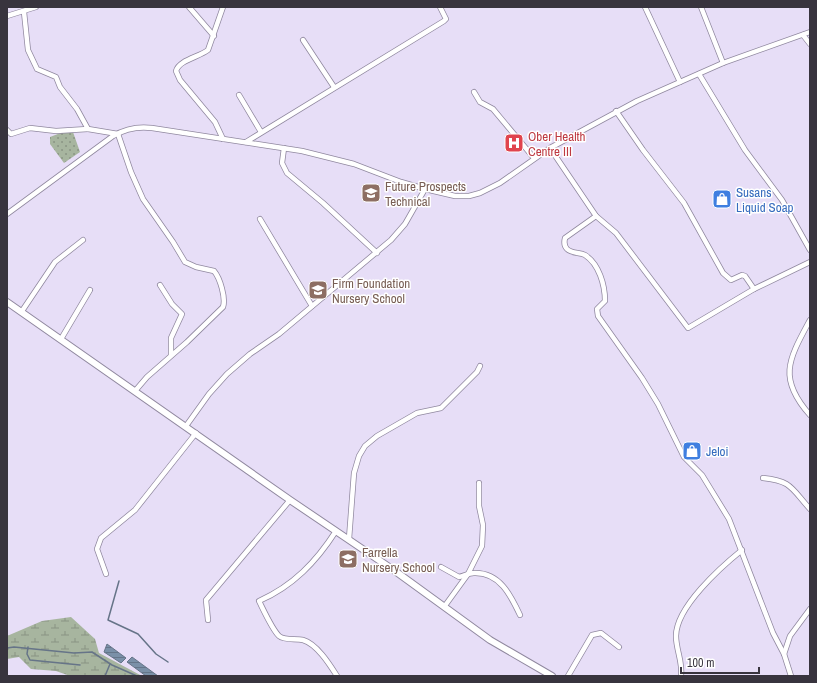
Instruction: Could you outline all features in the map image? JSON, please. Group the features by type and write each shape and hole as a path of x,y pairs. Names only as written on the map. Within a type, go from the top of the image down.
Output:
{"street":[{"path":"7,16 24,12 36,7"},
{"path":"189,7 214,36"},
{"path":"223,7 208,50 182,63 176,71 180,80 215,122 223,139"},
{"path":"246,142 444,21 446,19 440,7"},
{"path":"645,7 680,82"},
{"path":"701,7 723,64"},
{"path":"24,12 28,50 32,62 37,69 56,77 60,87 77,109 88,129"},
{"path":"7,214 118,134 131,128 146,127 284,148 337,159 425,189 455,196 475,195 500,183 550,148 616,111 723,64 810,32"},
{"path":"803,35 810,44"},
{"path":"303,40 334,87"},
{"path":"699,74 745,150 782,200 809,246"},
{"path":"474,92 480,102 493,108 534,158"},
{"path":"239,95 261,132"},
{"path":"616,111 643,150 684,203 723,273 730,280 742,275 746,276 754,289"},
{"path":"7,130 11,134 30,128 56,131 88,129 118,134"},
{"path":"118,134 131,172 146,204 174,242 185,262 216,273 224,298 223,307 135,391"},
{"path":"284,148 282,163 287,173 323,203 377,253"},
{"path":"550,148 596,216 616,233 688,328 754,289 810,262"},
{"path":"186,426 209,394 227,374 377,253 405,224 425,189"},
{"path":"596,216 565,238 565,247 569,251 586,255 601,278 605,301 597,309 598,316 642,378 658,404 684,457 702,475 729,520 770,625 784,654 791,676"},
{"path":"260,219 312,306"},
{"path":"22,312 55,262 83,240"},
{"path":"160,284 172,304 182,314 171,338 171,355"},
{"path":"61,339 90,290"},
{"path":"7,302 290,500 349,539 501,647 552,676"},
{"path":"810,320 793,355 788,375 789,381 796,396 810,415"},
{"path":"349,539 354,473 359,456 366,446 377,436 417,413 441,408 480,366"},
{"path":"106,574 98,549 101,538 135,510 196,433"},
{"path":"763,478 778,479 787,483 810,509"},
{"path":"444,607 468,574 484,539 479,483"},
{"path":"208,620 206,600 290,500"},
{"path":"336,531 324,549 304,571 283,589 259,601 278,635 284,639 299,639 309,643 329,664 337,676"},
{"path":"681,676 682,668 676,635 681,619 706,582 742,550"},
{"path":"441,567 459,577 468,574 484,574 502,583 511,596 520,615"},
{"path":"784,654 790,636 810,609"},
{"path":"568,676 592,635 601,633 619,647"}],"green space":[{"path":"63,132 73,132 80,152 64,163 50,144 50,137"},
{"path":"71,617 95,639 99,653 142,676 70,676 56,671 31,669 19,657 7,659 7,636 42,621"}],"water":[{"path":"107,644 126,658 121,663 104,652"},
{"path":"132,657 158,676 146,676 127,662"}],"waterway":[{"path":"119,581 108,620 138,634 156,654 168,662"},
{"path":"7,648 14,647 74,653 92,652 112,665 137,676"},
{"path":"28,647 27,654 30,660 80,665"},
{"path":"105,676 110,664"}],"place":[{"name":"Ober Health Centre III","path":"514,143"},
{"name":"Future Prospects Technical","path":"371,193"},
{"name":"Susans Liquid Soap","path":"722,199"},
{"name":"Firm Foundation Nursery School","path":"318,290"},
{"name":"Jeloi","path":"692,451"},
{"name":"Farrella Nursery School","path":"348,559"}]}
